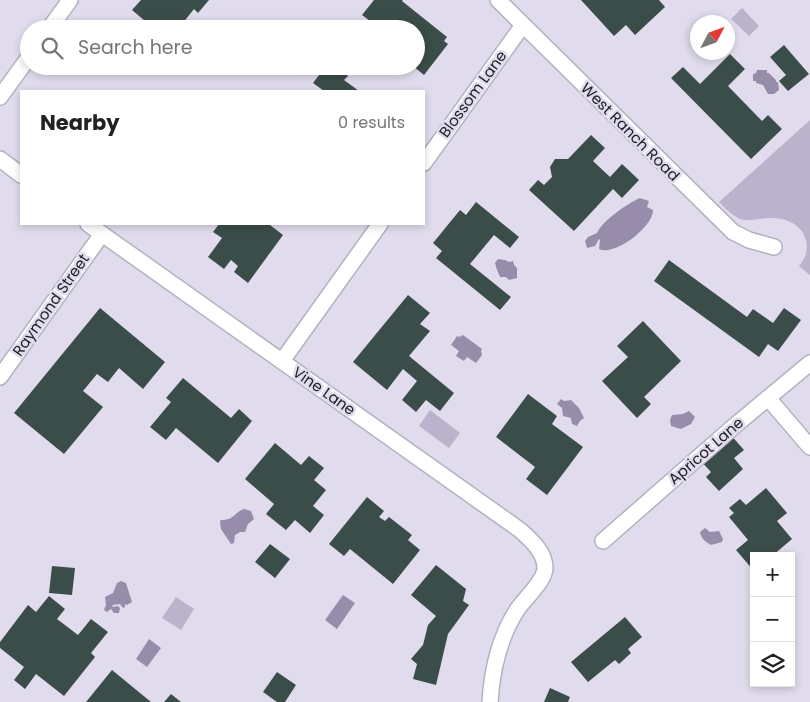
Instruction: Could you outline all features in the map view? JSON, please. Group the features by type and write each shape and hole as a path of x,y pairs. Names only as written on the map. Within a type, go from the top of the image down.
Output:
{"street":[{"path":"56,20 70,0"},
{"name":"West Ranch Road","path":"498,0 733,232 749,240 774,247"},
{"name":"Blossom Lane","path":"425,162 523,26"},
{"path":"0,97 20,69"},
{"path":"0,160 20,174"},
{"name":"Vine Lane","path":"89,225 520,530 535,545 543,560 545,570 541,580 517,610 501,642 492,676 490,702"},
{"path":"282,361 379,225"},
{"name":"Raymond Street","path":"0,377 102,234"},
{"name":"Apricot Lane","path":"603,541 810,363"},
{"path":"768,398 810,447"}],"shaded area":[{"path":"742,8 759,26 749,36 735,23 735,15"},
{"path":"757,70 767,70 767,73 778,82 779,90 774,94 768,94 763,85 753,81 753,74"},
{"path":"810,120 810,275 799,266 805,257 807,247 806,240 799,228 781,219 740,219 730,213 719,202"},
{"path":"640,198 649,201 647,207 653,210 652,217 641,231 614,249 599,249 599,239 595,246 587,248 585,241 588,237 597,233 604,223 616,213"},
{"path":"498,259 509,262 513,261 517,268 517,278 509,280 506,277 500,277 495,263"},
{"path":"463,335 482,349 482,355 476,363 467,357 464,361 456,356 459,351 451,345 457,336"},
{"path":"561,399 564,401 571,400 579,408 584,418 577,426 572,424 571,418 563,416 562,408 557,404"},
{"path":"430,410 460,433 449,448 419,426"},
{"path":"689,411 695,417 691,424 681,429 671,426 670,420 672,415 683,414"},
{"path":"244,509 251,511 254,519 248,524 245,532 235,535 234,543 231,544 221,529 220,521 232,518"},
{"path":"705,528 710,532 719,531 723,539 722,542 711,545 701,537 700,532"},
{"path":"121,581 126,583 132,602 127,605 125,604 123,608 120,604 113,605 112,607 118,606 120,608 119,613 114,613 111,609 107,612 104,610 106,605 105,597 113,593 117,583"},
{"path":"343,595 355,603 337,629 325,620"},
{"path":"176,597 194,609 181,630 162,618"},
{"path":"149,639 161,648 147,667 136,659"}],"building":[{"path":"141,0 209,0 198,13 194,9 185,20 144,20 132,10"},
{"path":"374,0 403,0 447,37 444,41 448,44 425,74 425,20 369,20 362,15"},
{"path":"581,0 659,0 665,7 635,35 626,25 614,36"},
{"path":"784,45 809,74 788,91 779,81 786,75 770,57"},
{"path":"735,59 745,69 728,86 762,121 768,115 782,129 751,159 671,78 683,67 700,84 724,60"},
{"path":"319,75 347,75 348,76 344,80 358,90 323,90 313,83"},
{"path":"591,135 605,148 593,161 610,177 622,164 639,180 622,198 613,189 574,231 529,190 538,180 544,185 552,177 550,167 555,159 568,159"},
{"path":"476,202 519,237 510,248 494,235 470,264 511,297 500,310 436,258 442,251 433,243 460,210 466,215"},
{"path":"218,225 270,225 283,235 248,283 234,272 238,266 231,260 224,269 208,257 222,238 213,232"},
{"path":"669,260 747,317 753,309 773,323 784,308 801,320 778,351 768,344 759,357 654,281"},
{"path":"408,295 430,313 420,324 430,331 409,356 454,393 440,411 426,400 416,412 402,400 417,381 403,369 387,390 353,362"},
{"path":"100,308 165,362 143,389 119,368 108,382 97,374 83,391 103,407 64,454 14,413"},
{"path":"643,321 681,361 644,397 651,404 637,418 602,381 628,357 617,346"},
{"path":"183,378 231,418 239,409 252,421 218,463 176,428 166,440 150,427 171,402 166,398"},
{"path":"528,394 557,416 552,424 583,447 547,495 526,479 535,467 496,437"},
{"path":"729,433 744,450 734,458 743,469 719,491 706,477 711,472 699,459"},
{"path":"275,443 301,465 309,456 324,468 314,480 326,490 313,506 324,515 310,533 295,520 286,530 266,514 274,504 245,479"},
{"path":"766,488 787,513 777,521 792,539 777,552 750,552 750,566 736,550 748,540 729,517 734,513 729,508 740,499 746,505"},
{"path":"367,497 384,511 379,517 385,521 389,517 412,535 408,540 420,550 393,584 350,549 344,556 329,544"},
{"path":"270,544 290,559 275,578 255,562"},
{"path":"436,565 466,589 463,601 469,605 448,634 436,685 413,679 417,664 411,659 423,645 428,625 436,616 411,595"},
{"path":"52,566 75,568 72,595 49,593"},
{"path":"49,596 65,609 57,619 78,635 91,619 108,632 91,653 95,657 64,696 36,674 25,689 14,680 24,667 0,648 0,642 28,605 36,612"},
{"path":"625,617 642,637 628,649 631,653 619,664 615,660 588,682 571,662"},
{"path":"112,670 151,702 86,702"},
{"path":"277,672 296,685 285,702 277,702 263,692"},
{"path":"550,688 570,697 568,702 544,702"},
{"path":"171,694 181,702 164,702"}]}
